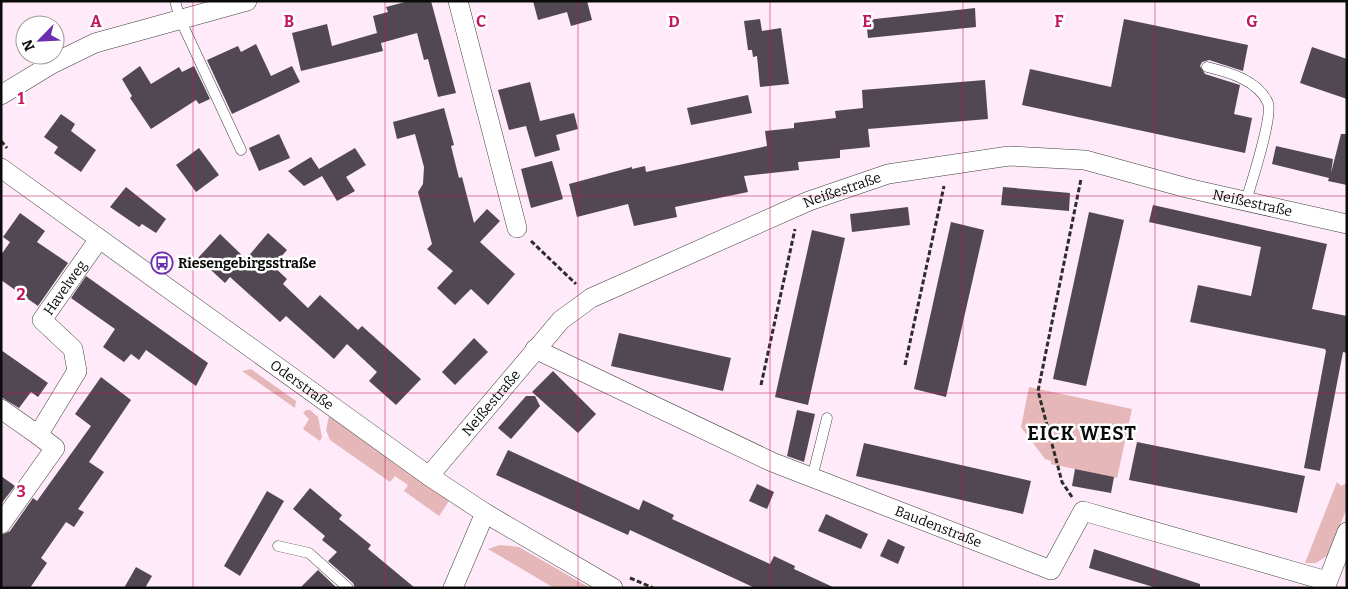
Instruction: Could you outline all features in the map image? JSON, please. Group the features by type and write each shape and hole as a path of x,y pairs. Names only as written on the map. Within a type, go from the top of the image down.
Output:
{"street":[{"path":"1,95 52,64 95,43 177,10 247,1"},
{"path":"458,1 517,228"},
{"name":"Neißestraße","path":"429,476 561,320 591,298 801,204 888,174 1010,156 1085,160 1246,201 1347,224"},
{"name":"Oderstraße","path":"1,168 429,476 485,513 613,588"},
{"name":"Havelweg","path":"38,435 77,371 73,350 42,320 99,239"},
{"name":"Baudenstraße","path":"535,349 772,462 1051,570 1083,511"},
{"path":"1,409 55,448 1,524"},
{"path":"1083,511 1326,584 1347,532"},
{"path":"453,588 485,513"}],"lane":[{"path":"177,10 241,150"},
{"path":"1206,67 1240,77 1250,83 1267,102 1268,118 1246,201"},
{"path":"812,478 827,418"},
{"path":"278,546 309,553 348,588"}],"path":[{"path":"1083,511 1062,482 1038,391 1085,160"},
{"path":"905,365 949,164"},
{"path":"761,385 801,204"},
{"path":"517,228 591,298"}],"shaded area":[{"path":"251,369 296,401 295,408 242,371"},
{"path":"1029,387 1132,409 1117,478 1051,464 1051,461 1045,459 1021,427"},
{"path":"306,410 310,410 318,417 322,437 320,441 303,429 309,419 303,413"},
{"path":"329,416 449,501 439,516 404,491 408,485 395,476 390,482 330,440 326,430"},
{"path":"1337,482 1341,486 1347,483 1347,508 1327,556 1316,563 1305,563"},
{"path":"500,545 519,547 590,588 554,588 488,549"}],"building":[{"path":"409,1 431,1 456,93 438,97 428,59 424,60 417,33 381,43 383,51 301,71 292,33 327,24 332,46 377,33 373,16 388,12 386,7"},
{"path":"533,1 587,1 592,20 571,26 567,12 538,20"},
{"path":"975,8 976,27 868,38 866,20"},
{"path":"760,19 762,31 781,28 789,84 760,87 757,56 753,57 752,50 748,50 744,21"},
{"path":"1124,19 1248,45 1243,71 1209,60 1202,62 1200,66 1205,74 1240,85 1234,114 1252,118 1245,153 1022,105 1030,69 1111,87"},
{"path":"256,44 271,76 292,66 300,82 232,114 207,60 238,46 241,52"},
{"path":"1312,47 1347,59 1347,99 1300,83"},
{"path":"140,66 151,84 179,67 182,72 194,66 210,99 199,104 196,100 151,129 130,98 132,96 122,79"},
{"path":"985,80 988,119 868,129 870,147 840,150 840,158 798,162 799,170 744,176 748,192 675,207 677,217 634,226 628,204 577,217 569,184 632,167 632,169 645,166 646,172 767,146 765,131 794,128 794,123 836,118 835,111 863,108 862,90"},
{"path":"530,82 540,121 574,113 578,129 556,135 560,150 535,157 526,126 509,130 498,90"},
{"path":"748,95 752,113 691,125 687,108"},
{"path":"444,108 454,145 451,146 459,178 462,177 474,223 487,209 500,221 480,242 515,274 488,305 471,289 455,305 437,288 453,271 427,249 432,244 418,192 423,184 424,167 415,134 397,139 393,122"},
{"path":"61,114 75,124 71,131 96,150 81,172 54,153 58,147 44,137"},
{"path":"279,134 290,158 259,171 249,148"},
{"path":"1341,134 1347,134 1347,185 1328,181 1329,178 1272,164 1276,146 1333,159 1331,173"},
{"path":"199,148 219,175 196,192 176,165"},
{"path":"355,148 366,165 346,177 355,191 337,201 322,176 304,186 288,171 311,157 319,169"},
{"path":"552,161 563,199 531,208 521,169"},
{"path":"126,187 166,219 156,233 142,224 139,227 110,207"},
{"path":"1003,187 1070,193 1069,211 1001,205"},
{"path":"1153,205 1327,244 1312,309 1347,316 1347,353 1343,352 1320,471 1304,468 1325,349 1190,322 1198,285 1251,296 1261,247 1149,222"},
{"path":"908,207 910,225 852,232 850,214"},
{"path":"1089,212 1124,220 1086,386 1053,379"},
{"path":"20,213 45,231 37,242 68,263 38,306 1,280 1,255 10,242 3,237"},
{"path":"951,222 984,230 946,397 914,389"},
{"path":"812,230 845,238 808,405 775,397"},
{"path":"268,233 287,250 273,266 287,279 283,284 308,308 320,295 358,330 362,326 421,379 396,405 369,381 377,372 347,344 334,359 286,316 280,322 230,277 225,283 198,258 220,234 246,259"},
{"path":"86,276 208,363 196,386 146,350 139,360 131,354 124,362 103,347 115,329 71,298"},
{"path":"619,333 731,358 723,391 611,366"},
{"path":"474,338 488,352 455,385 442,372"},
{"path":"1,350 48,383 38,397 31,392 19,408 1,397"},
{"path":"553,371 596,414 578,433 532,392"},
{"path":"101,377 131,400 89,462 104,472 78,509 84,512 74,527 66,522 41,558 47,563 30,588 1,588 1,535 10,531 33,498 37,501 91,426 75,414"},
{"path":"526,396 535,396 540,406 511,439 498,428"},
{"path":"797,410 815,414 804,462 787,456"},
{"path":"1137,442 1305,476 1297,513 1129,480"},
{"path":"864,443 1031,481 1023,514 856,476"},
{"path":"508,450 639,510 643,500 674,515 672,519 770,564 774,556 795,566 794,569 835,588 755,588 630,530 628,535 496,475"},
{"path":"1075,469 1114,477 1111,493 1072,486"},
{"path":"1,476 15,486 1,504"},
{"path":"757,484 774,492 767,509 749,501"},
{"path":"310,488 342,515 339,519 371,545 368,549 415,588 355,588 353,583 328,561 337,552 322,540 325,536 293,509"},
{"path":"267,491 284,501 240,576 224,566"},
{"path":"826,514 868,534 861,549 818,531"},
{"path":"888,539 905,547 898,564 880,556"},
{"path":"1094,549 1200,584 1200,588 1157,588 1089,568"},
{"path":"136,567 152,576 145,588 124,588"},
{"path":"318,570 337,588 300,588"}],"place":[{"name":"Riesengebirgsstraße","path":"162,263"}],"district":[{"name":"EICK WEST","path":"1082,433"}]}
